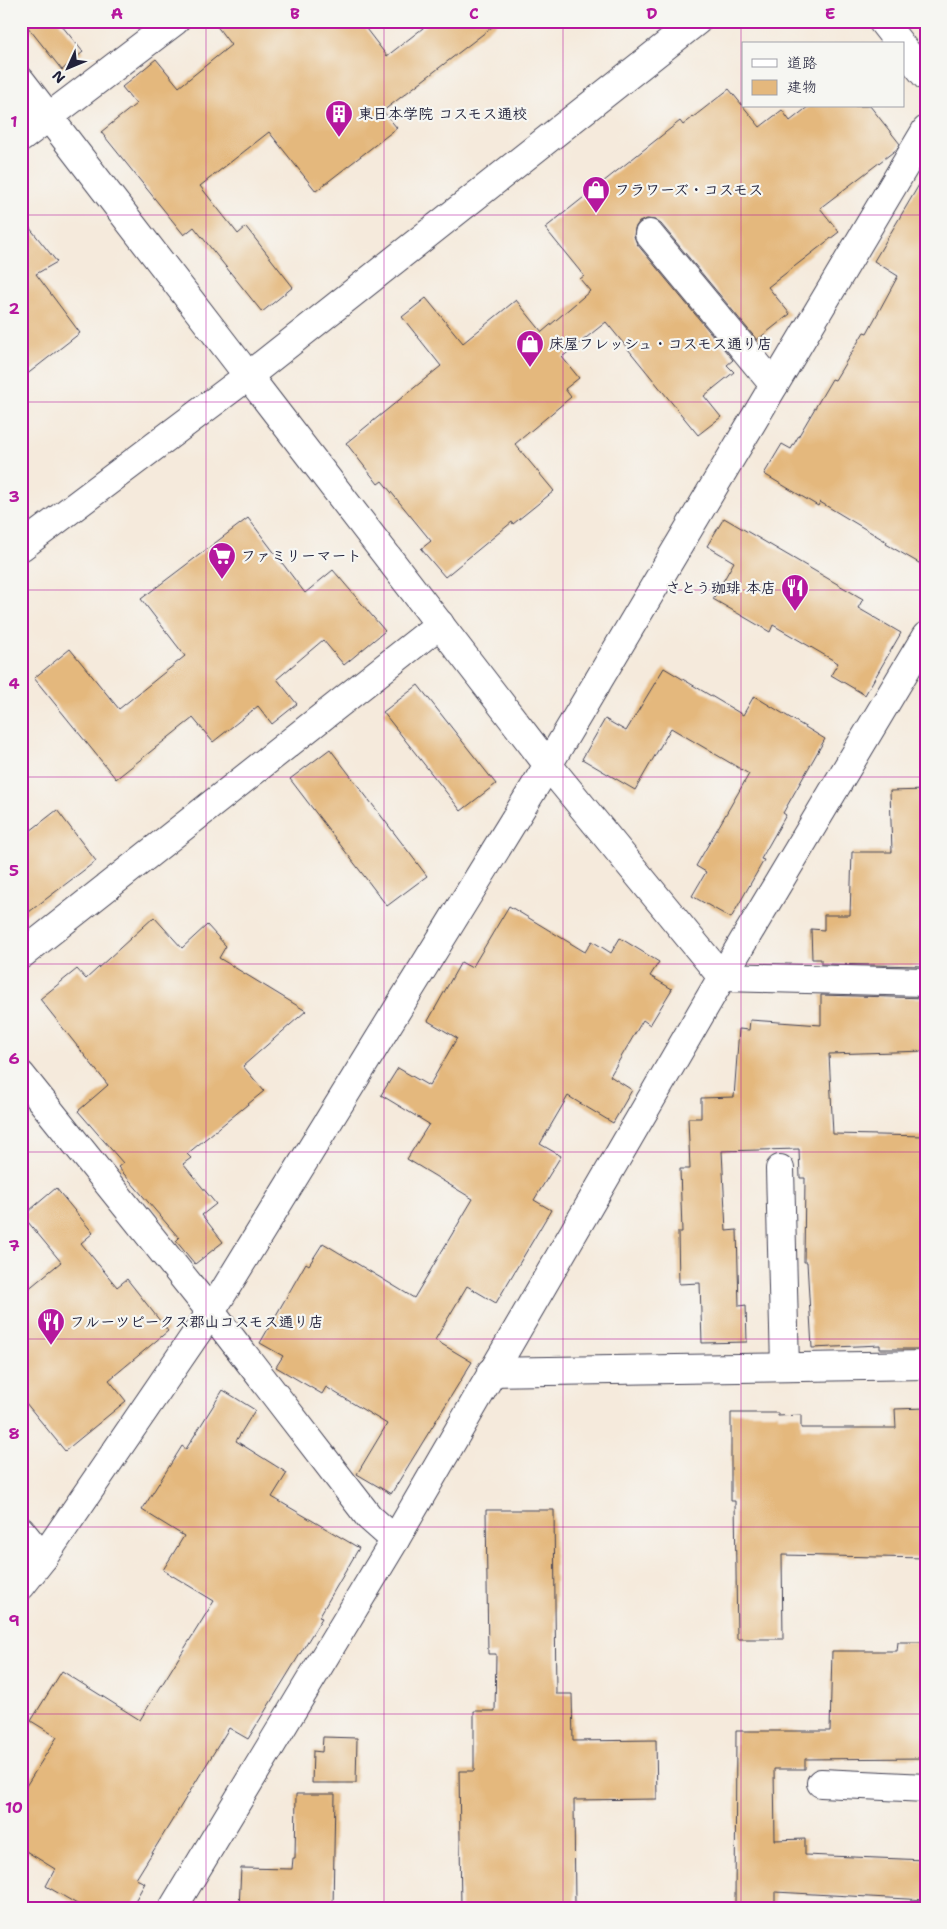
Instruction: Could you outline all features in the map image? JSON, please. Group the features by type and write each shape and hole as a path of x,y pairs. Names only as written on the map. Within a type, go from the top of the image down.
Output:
{"street":[{"path":"21,138 175,21"},
{"path":"21,548 248,376 697,21"},
{"path":"882,21 898,42"},
{"path":"904,49 926,76"},
{"path":"21,81 548,766 722,977 926,982"},
{"path":"21,1586 43,1558 211,1312 548,766 926,130"},
{"path":"649,234 774,385"},
{"path":"21,955 440,624"},
{"path":"173,1908 395,1540 722,977 926,636"},
{"path":"21,1075 211,1312 369,1517 395,1540"},
{"path":"780,1169 785,1367"},
{"path":"491,1372 926,1365"},
{"path":"21,1531 43,1558"},
{"path":"821,1783 926,1788"}],"building":[{"path":"23,21 58,21 83,52 62,70"},
{"path":"213,21 360,21 387,56 432,21 500,21 383,111 397,128 316,191 269,132 200,186 238,234 246,227 293,287 262,312 194,227 184,235 101,132 136,104 122,87 156,59 179,87 231,45"},
{"path":"729,89 742,105 742,108 744,108 760,127 782,110 790,121 806,108 872,108 900,144 897,149 820,208 839,232 768,287 790,314 757,340 661,224 655,220 647,219 639,222 635,228 634,236 637,244 733,360 727,365 734,372 704,396 721,417 698,435 606,322 562,357 579,378 565,389 571,397 515,444 554,491 513,524 512,522 445,577 421,549 431,541 382,481 378,484 346,443 441,366 402,317 426,298 463,343 516,300 542,332 590,291 580,279 584,276 545,228 680,121 683,125"},
{"path":"926,173 926,567 820,502 818,506 764,474 782,444 791,449 832,379 835,380 864,332 867,333 898,276 874,261"},
{"path":"21,217 57,262 36,274 80,333 21,379"},
{"path":"248,518 305,593 333,570 385,631 344,665 323,640 277,679 297,704 272,724 258,706 213,742 193,718 116,779 34,678 70,649 119,709 185,656 141,599"},
{"path":"724,518 863,599 858,608 901,633 865,695 831,675 838,663 773,625 770,632 713,599 734,562 707,546"},
{"path":"664,668 743,715 754,696 825,739 783,813 786,815 761,859 764,860 731,918 692,896 706,872 696,866 749,774 671,728 635,790 582,759 605,719 626,731"},
{"path":"418,685 496,784 461,811 383,712"},
{"path":"330,749 427,876 387,906 290,779"},
{"path":"926,790 926,966 821,964 821,959 812,959 811,929 824,930 824,915 850,915 852,852 892,852 890,791"},
{"path":"57,810 96,861 21,918 21,838"},
{"path":"509,906 585,952 592,941 611,953 620,938 659,962 650,976 672,989 650,1025 643,1020 610,1076 632,1090 613,1123 568,1096 540,1144 561,1156 534,1200 551,1210 496,1303 467,1286 435,1340 472,1362 391,1494 357,1474 387,1424 326,1387 322,1394 276,1367 283,1356 260,1343 306,1263 309,1265 323,1243 414,1298 473,1199 407,1159 429,1124 381,1095 398,1068 429,1086 457,1038 428,1021 461,962 472,968"},
{"path":"154,917 182,948 207,925 226,946 219,958 306,1011 243,1066 264,1091 187,1154 191,1158 183,1164 216,1204 202,1215 223,1242 195,1264 176,1241 179,1238 118,1167 123,1163 78,1111 108,1085 40,999 77,969 86,979"},
{"path":"821,995 926,998 926,1051 829,1054 833,1134 926,1136 926,1349 880,1349 880,1345 812,1348 807,1262 804,1262 805,1178 800,1178 799,1149 722,1151 726,1231 737,1230 739,1306 746,1305 747,1342 702,1343 700,1283 679,1284 678,1232 682,1232 680,1169 690,1169 688,1118 701,1118 701,1098 734,1097 739,1029 749,1030 750,1020 821,1025"},
{"path":"56,1188 93,1233 81,1243 117,1287 127,1279 168,1331 109,1380 126,1401 65,1451 21,1397 21,1295 61,1262 23,1216"},
{"path":"223,1390 255,1410 236,1441 287,1473 272,1497 359,1548 319,1617 322,1618 248,1739 229,1728 136,1879 145,1883 131,1908 84,1908 46,1886 55,1869 21,1848 21,1794 57,1737 31,1721 62,1671 140,1720 214,1601 163,1570 184,1536 142,1510 182,1446 186,1449"},
{"path":"926,1408 926,1558 782,1555 783,1639 737,1639 735,1501 731,1501 731,1413 778,1413 778,1416 801,1415 801,1428 896,1428 895,1409"},
{"path":"486,1510 554,1510 556,1694 572,1694 573,1741 656,1740 657,1799 574,1800 575,1908 461,1908 459,1771 474,1771 474,1711 495,1711 496,1654 488,1654"},
{"path":"898,1642 926,1642 926,1758 805,1759 805,1769 774,1769 775,1840 805,1839 805,1855 926,1860 926,1900 775,1892 775,1908 735,1908 736,1731 830,1731 832,1651 897,1651"},
{"path":"323,1737 357,1738 356,1783 312,1783 313,1751 322,1752"},
{"path":"296,1794 335,1794 333,1908 239,1908 241,1868 292,1869 293,1858 295,1858"}],"place":[{"name":"東日本学院 コスモス通校","path":"339,138"},
{"name":"フラワーズ・コスモス","path":"596,214"},
{"name":"床屋フレッシュ・コスモス通り店","path":"530,368"},
{"name":"ファミリーマート","path":"222,580"},
{"name":"さとう珈琲 本店","path":"795,612"},
{"name":"フルーツピークス郡山コスモス通り店","path":"51,1346"}]}
